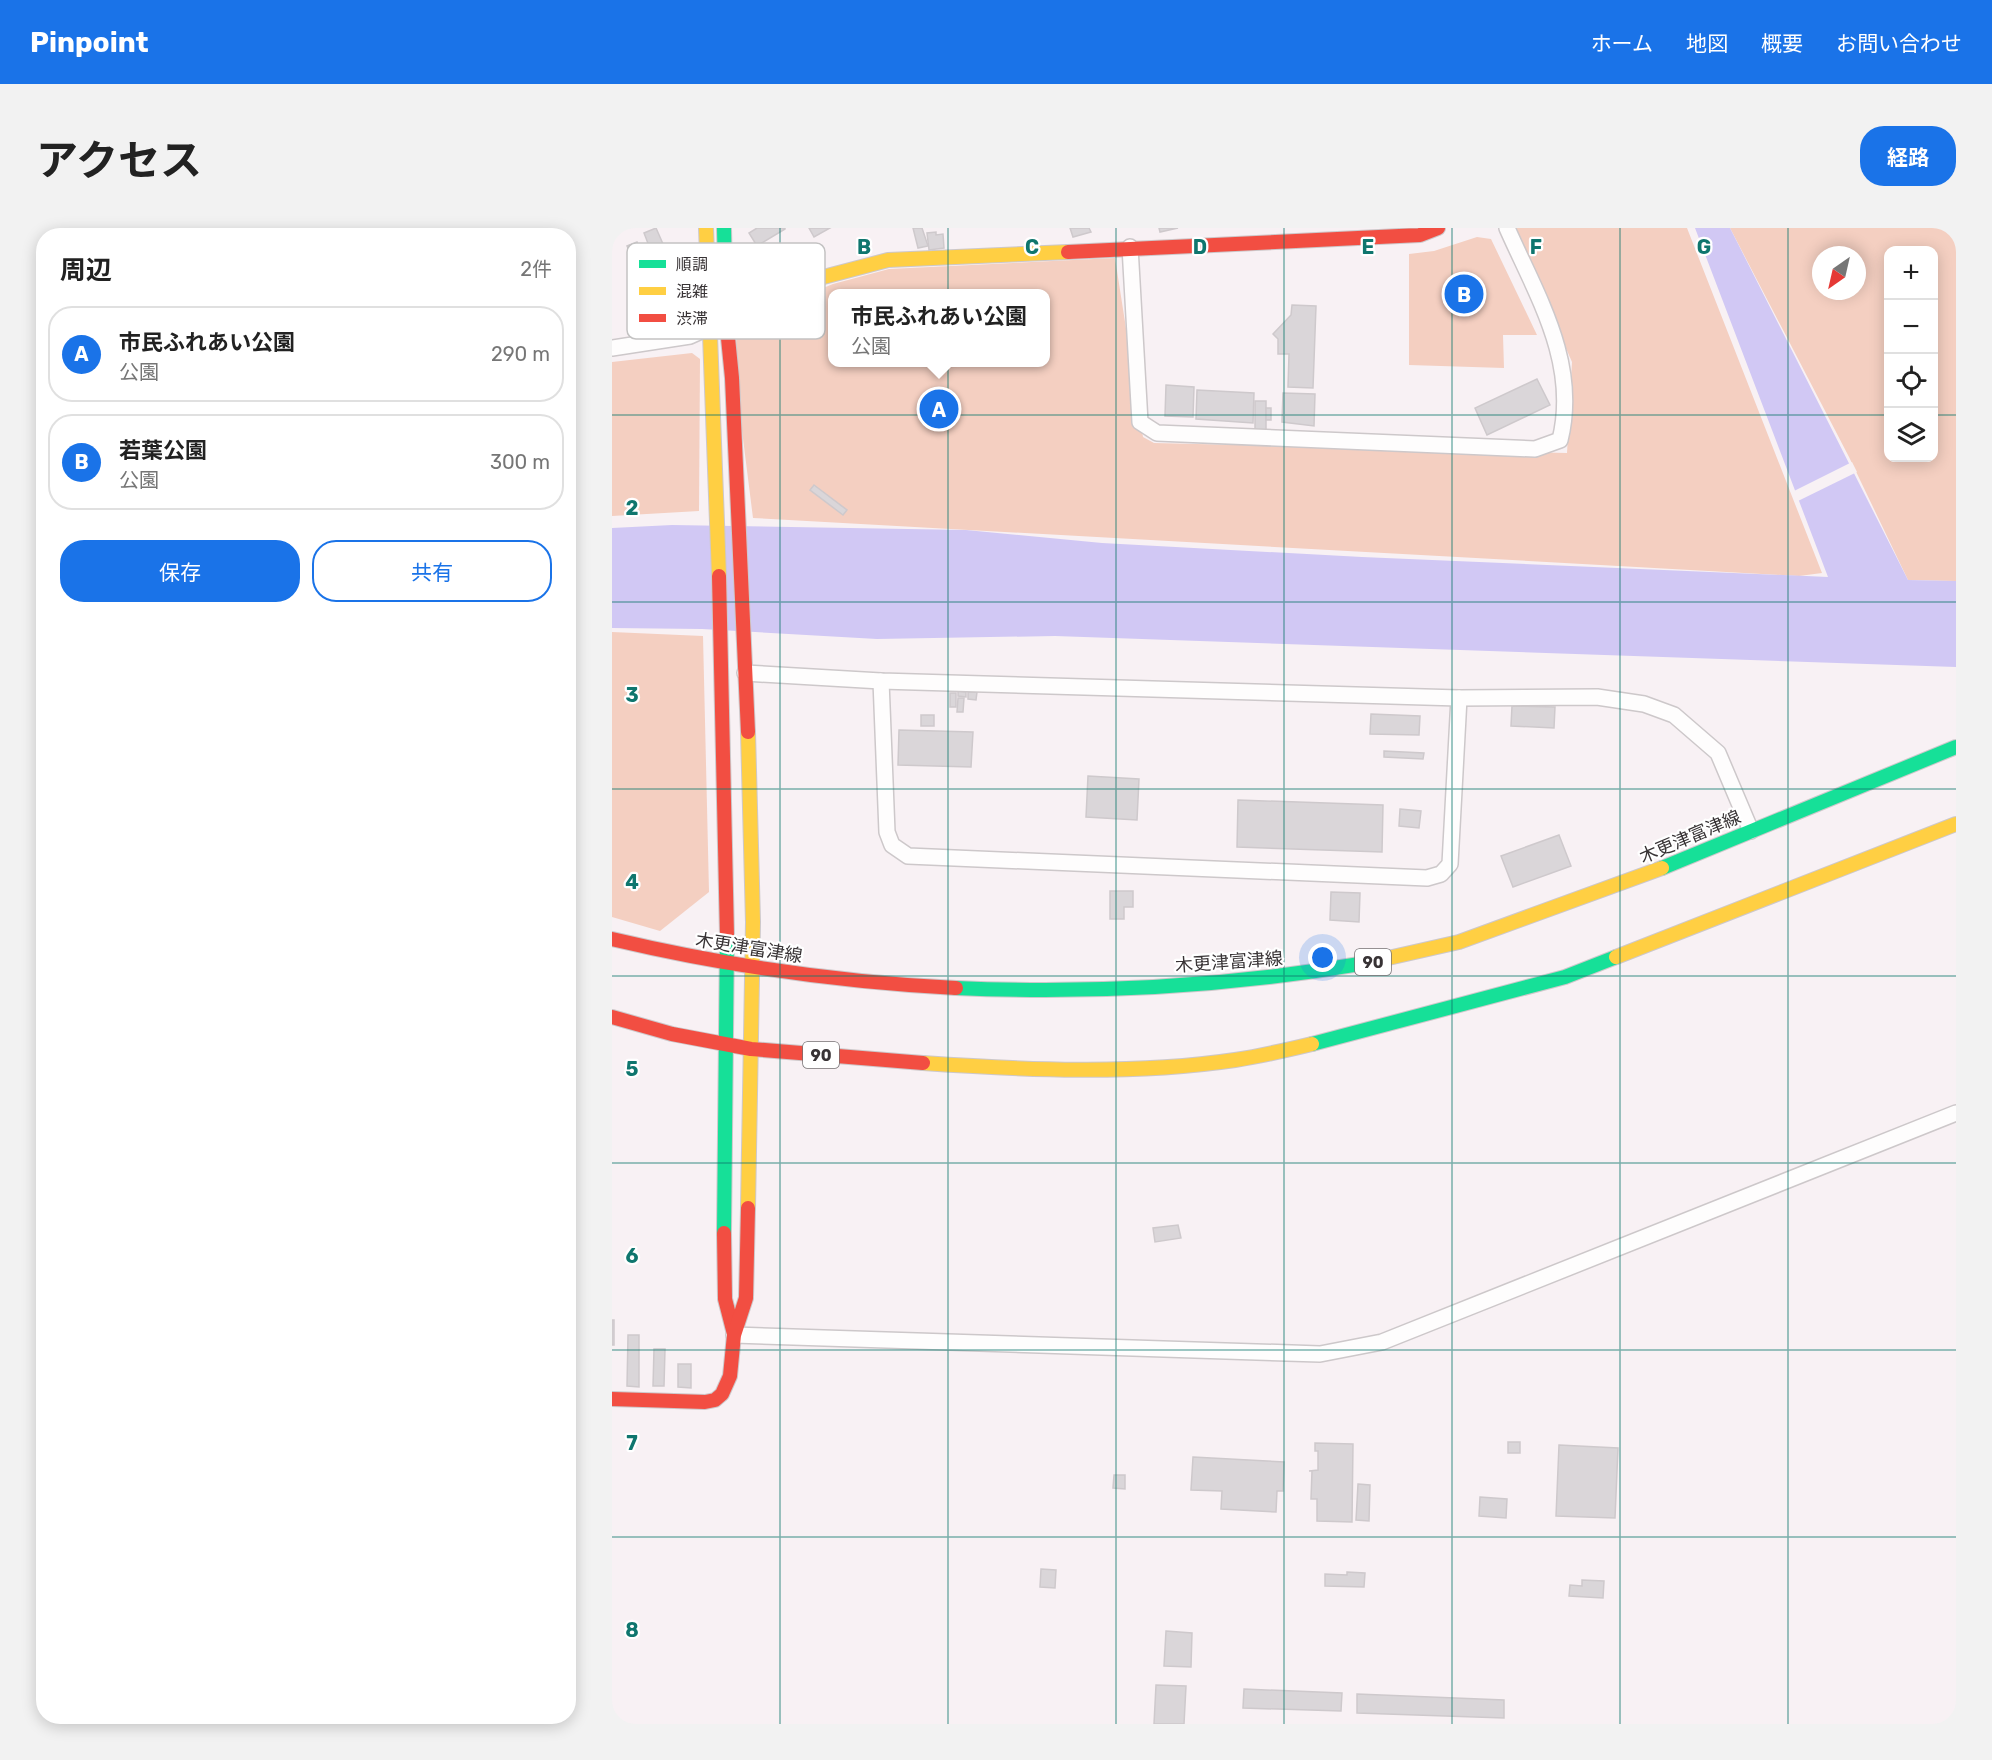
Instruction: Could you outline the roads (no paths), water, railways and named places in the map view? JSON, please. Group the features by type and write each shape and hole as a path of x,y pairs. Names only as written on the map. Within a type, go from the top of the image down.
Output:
{"street":[{"path":"706,228 707,243"},
{"path":"724,228 724,243"},
{"path":"825,277 888,260 1420,235 1437,228"},
{"path":"1130,247 1140,422 1157,433 1535,449 1560,440 1564,423 1562,365 1556,335 1507,228"},
{"path":"612,348 670,339"},
{"path":"710,339 722,641 727,965 724,1280 725,1299 734,1335"},
{"path":"612,1399 715,1400 728,1386 734,1335 746,1298 753,968 750,787 739,514 728,339"},
{"path":"745,673 881,681 1459,698 1597,697 1644,704 1674,715 1718,753 1751,831"},
{"path":"881,681 887,832 892,845 908,856 1427,878 1441,874 1450,864 1459,698"},
{"name":"木更津富津線","path":"612,939 727,965 985,990 1082,991 1307,974 1425,952 1506,926 1666,868 1956,747"},
{"name":"90","path":"612,1017 672,1034 751,1049 1002,1068 1143,1067 1235,1060 1339,1039 1565,977 1956,824"},
{"path":"734,1335 1296,1354 1340,1351 1392,1338 1956,1113"}],"place":[{"name":"若葉公園","path":"1464,294"},
{"name":"市民ふれあい公園","path":"939,409"}]}
